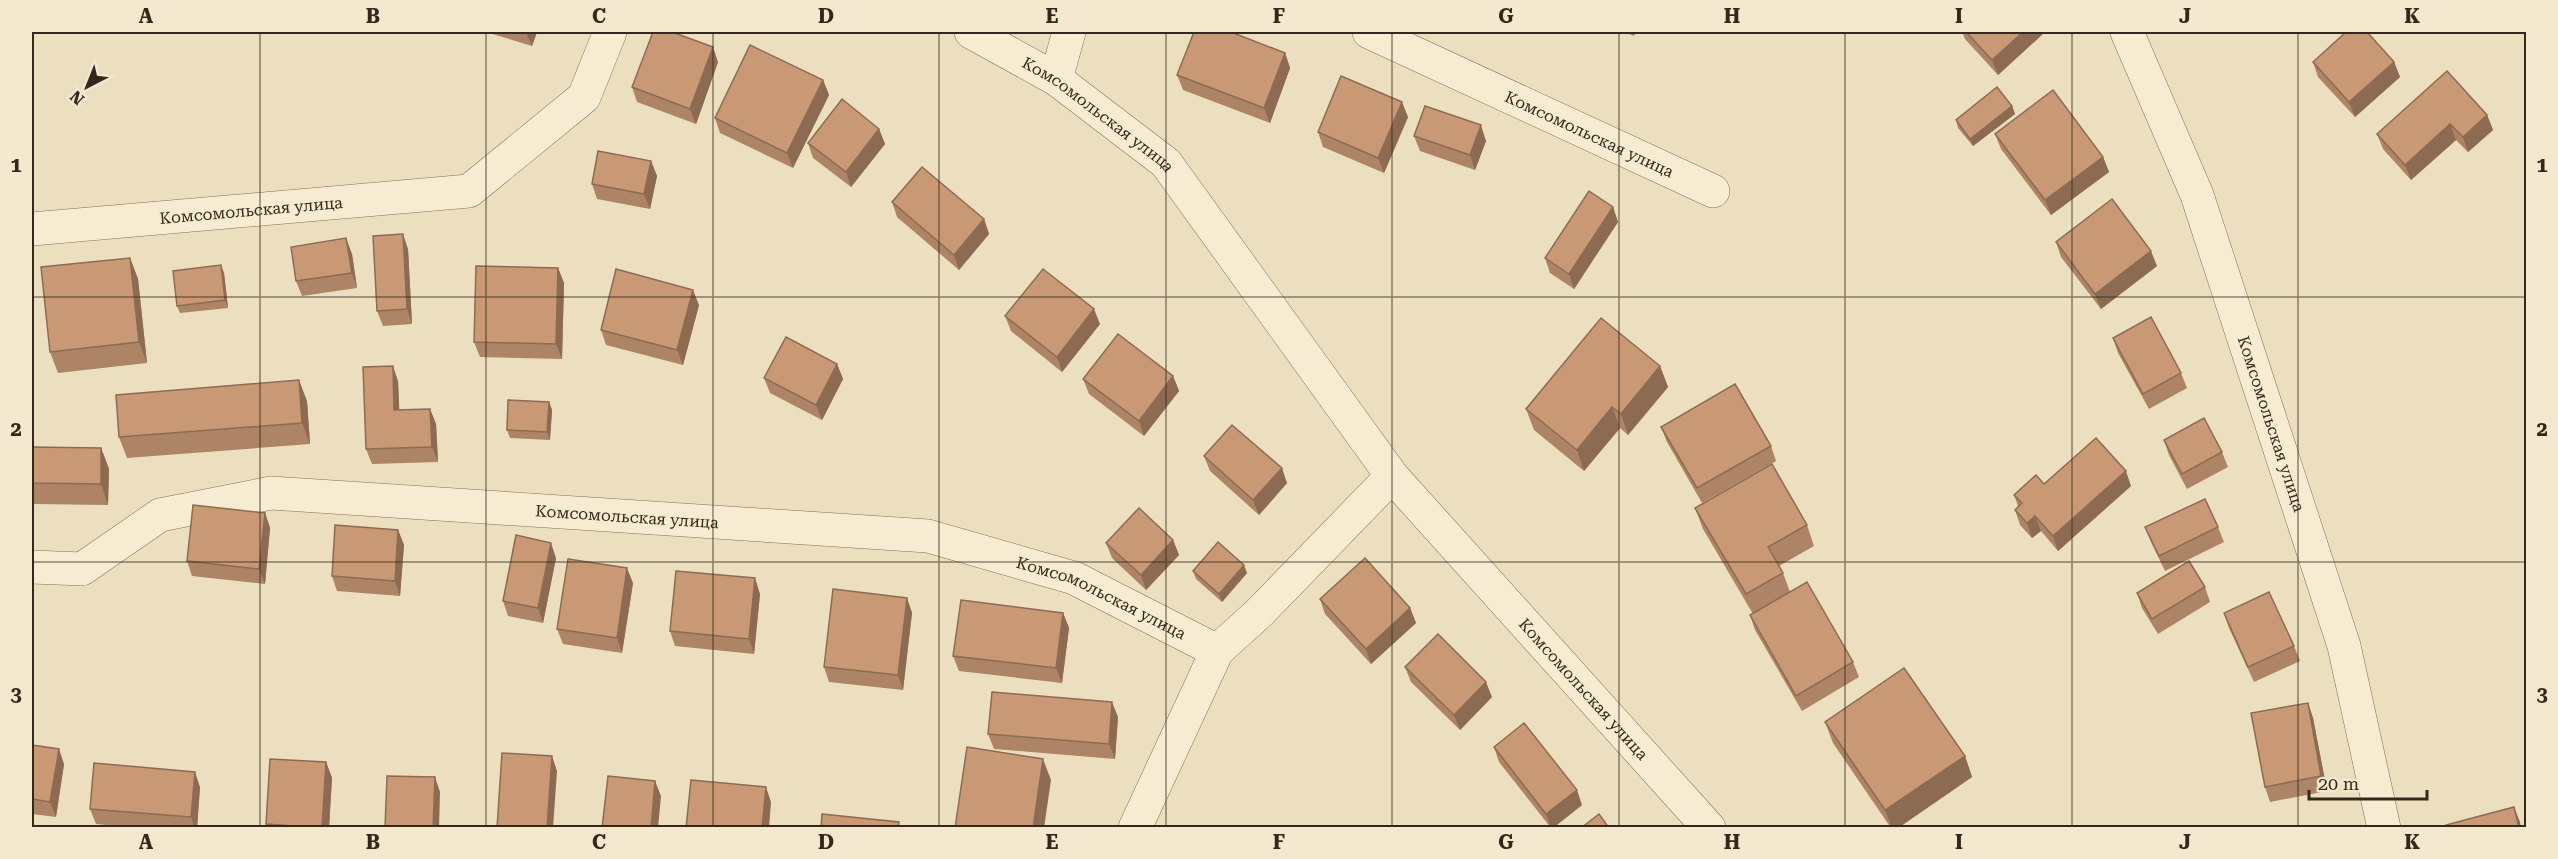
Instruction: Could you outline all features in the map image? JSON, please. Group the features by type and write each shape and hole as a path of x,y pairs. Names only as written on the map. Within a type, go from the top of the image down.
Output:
{"street":[{"name":"Комсомольская улица","path":"32,229 469,191 584,97 610,32"},
{"name":"Комсомольская улица","path":"971,32 1056,79 1166,163 1392,476 1708,828"},
{"path":"1056,79 1069,32"},
{"name":"Комсомольская улица","path":"1369,32 1713,191"},
{"name":"Комсомольская улица","path":"2127,32 2197,195 2340,634 2384,828"},
{"path":"1135,828 1216,651 1259,613 1392,476"},
{"name":"Комсомольская улица","path":"32,567 82,569 160,515 271,493 928,536 1074,578 1216,651"}],"building":[{"path":"653,32 672,32 713,47 690,109 632,87"},
{"path":"1194,32 1231,32 1285,53 1264,108 1177,75"},
{"path":"1966,32 2023,32 1992,60"},
{"path":"2346,32 2367,32 2394,62 2349,102 2313,62"},
{"path":"750,45 823,80 787,153 715,118"},
{"path":"2447,71 2487,115 2463,137 2450,124 2405,165 2377,134"},
{"path":"1341,76 1402,102 1378,158 1318,132"},
{"path":"1997,87 2012,106 1970,139 1956,120"},
{"path":"2053,90 2103,157 2045,200 1995,134"},
{"path":"842,99 879,129 846,172 808,143"},
{"path":"1425,106 1481,125 1470,155 1414,136"},
{"path":"598,151 651,161 644,194 592,184"},
{"path":"922,167 984,219 954,255 892,202"},
{"path":"1589,191 1613,207 1569,274 1545,258"},
{"path":"2112,199 2151,251 2095,294 2056,242"},
{"path":"403,234 407,309 377,311 373,236"},
{"path":"346,238 352,273 296,281 291,247"},
{"path":"130,258 139,342 50,352 41,267"},
{"path":"221,265 225,300 177,306 173,271"},
{"path":"476,266 558,268 556,344 474,342"},
{"path":"616,269 693,290 677,350 601,330"},
{"path":"1043,269 1094,309 1057,357 1005,316"},
{"path":"2151,317 2181,373 2143,394 2113,338"},
{"path":"1601,318 1660,366 1621,414 1612,407 1577,450 1526,409"},
{"path":"1118,334 1173,376 1139,421 1083,379"},
{"path":"786,337 837,364 816,405 764,378"},
{"path":"393,366 394,410 430,409 432,447 366,449 363,367"},
{"path":"299,380 302,423 119,437 116,395"},
{"path":"1735,384 1771,446 1697,488 1661,427"},
{"path":"508,400 549,402 547,432 507,430"},
{"path":"2204,418 2222,452 2182,474 2164,440"},
{"path":"1232,425 1282,468 1253,500 1204,456"},
{"path":"2096,438 2126,471 2053,536 2035,516 2027,523 2015,510 2022,503 2014,495 2036,475 2044,484"},
{"path":"32,447 101,448 101,484 32,483"},
{"path":"1772,464 1807,525 1768,547 1783,573 1746,594 1695,508"},
{"path":"2205,499 2218,527 2159,556 2145,527"},
{"path":"193,505 265,513 259,569 187,561"},
{"path":"1139,508 1173,540 1141,575 1106,543"},
{"path":"335,525 398,530 395,581 332,576"},
{"path":"516,535 551,543 538,608 503,601"},
{"path":"1218,542 1244,565 1219,594 1193,571"},
{"path":"1365,558 1410,608 1366,649 1320,599"},
{"path":"568,559 627,568 617,638 557,629"},
{"path":"2189,561 2205,587 2152,619 2137,593"},
{"path":"676,571 755,578 749,639 670,631"},
{"path":"1807,582 1853,662 1796,696 1750,615"},
{"path":"833,589 907,598 898,675 824,667"},
{"path":"2269,592 2294,646 2248,667 2224,613"},
{"path":"961,600 1063,613 1056,668 953,656"},
{"path":"1438,634 1486,682 1454,715 1405,667"},
{"path":"1904,668 1965,756 1885,810 1825,722"},
{"path":"992,692 1112,702 1109,744 988,734"},
{"path":"2308,703 2321,776 2265,787 2251,713"},
{"path":"1524,723 1577,790 1546,814 1494,747"},
{"path":"32,745 59,749 50,802 32,799"},
{"path":"967,747 1043,759 1033,828 955,828"},
{"path":"502,753 552,756 547,828 497,828"},
{"path":"270,759 326,762 322,828 266,824"},
{"path":"94,763 195,772 191,817 90,809"},
{"path":"387,776 435,777 433,828 385,828"},
{"path":"608,776 655,781 651,828 602,828"},
{"path":"691,780 766,787 762,828 686,828"},
{"path":"2514,807 2519,828 2447,828 2446,825"},
{"path":"822,814 899,822 898,828 821,828"},
{"path":"1599,814 1609,828 1581,828"}]}
